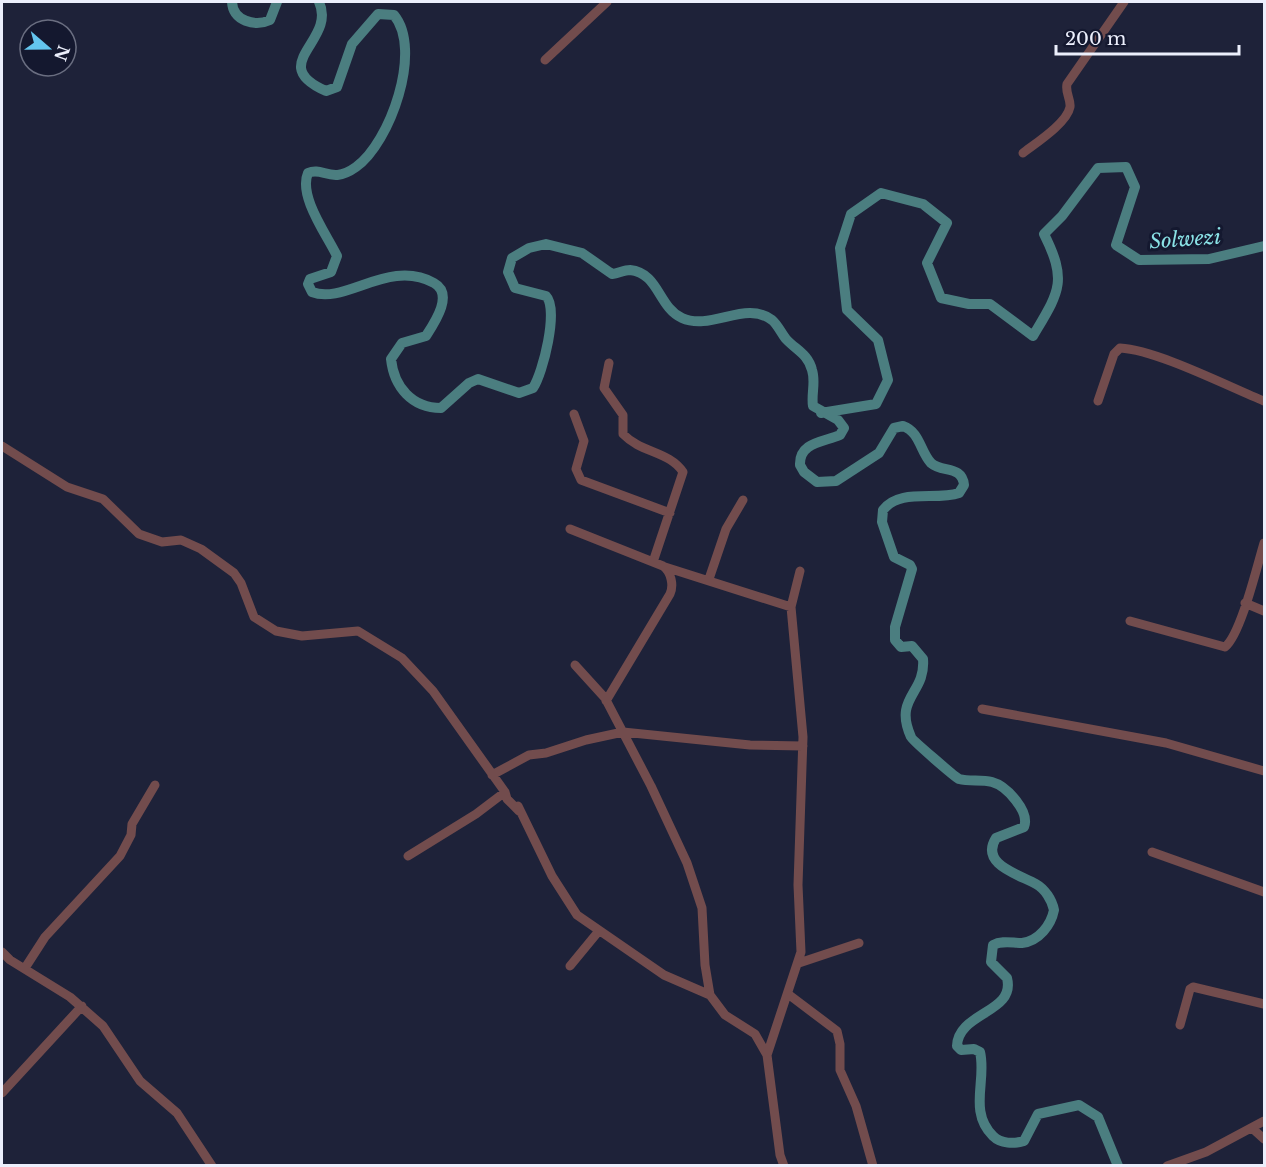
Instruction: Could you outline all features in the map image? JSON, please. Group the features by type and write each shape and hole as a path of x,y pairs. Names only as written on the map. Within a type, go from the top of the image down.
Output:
{"street":[{"path":"545,60 607,2"},
{"path":"1023,153 1050,132 1066,114 1070,103 1066,91 1067,84 1124,2"},
{"path":"1098,401 1114,354 1120,348 1130,349 1173,364 1264,401"},
{"path":"609,363 604,388 623,415 623,434 636,446 661,455 681,470 670,513 653,562"},
{"path":"574,414 584,441 576,469 580,480 670,513"},
{"path":"2,446 67,487 103,500 139,534 162,542 181,540 201,549 234,573 241,583 254,617 280,633 302,636 358,631 402,658 433,691 505,792 507,799 519,811 572,909 598,932 636,953 664,975 710,995"},
{"path":"709,579 726,529 743,500"},
{"path":"570,529 663,566 791,607"},
{"path":"1130,621 1225,647 1231,641 1264,543"},
{"path":"606,701 672,590 669,572 663,566"},
{"path":"767,1055 799,963 802,944 799,846 803,746 791,607 800,571"},
{"path":"1245,603 1264,611"},
{"path":"575,665 606,701 623,732 697,888 702,908 705,965 710,995 725,1015 755,1034 767,1055 780,1155 784,1166"},
{"path":"982,709 1166,743 1264,771"},
{"path":"492,776 530,755 546,753 586,740 623,732 755,745 803,746"},
{"path":"25,968 45,937 120,855 131,835 132,824 155,785"},
{"path":"408,856 505,792"},
{"path":"1152,852 1264,892"},
{"path":"570,966 598,932"},
{"path":"799,963 859,943"},
{"path":"2,952 82,1006 113,1039 140,1081 177,1113 212,1166"},
{"path":"1180,1025 1190,989 1193,987 1264,1004"},
{"path":"788,994 837,1031 840,1044 840,1070 856,1106 873,1166"},
{"path":"2,1093 82,1006"},
{"path":"1167,1166 1206,1152 1264,1121"},
{"path":"1252,1129 1264,1139"}],"waterway":[{"path":"232,2 236,14 246,21 258,23 270,20 277,2"},
{"path":"319,2 322,16 319,29 306,51 302,61 302,71 309,81 326,91 337,87 352,44 378,14 394,15 402,31 405,50 404,72 399,95 391,118 369,155 356,167 340,175 313,171 308,173 306,182 310,204 337,256 331,272 310,279 308,284 312,292 339,293 384,278 401,276 417,277 434,283 440,288 443,301 441,308 426,336 402,343 391,359 400,387 413,400 441,408 469,383 478,379 519,393 533,388 545,356 550,327 550,303 546,296 515,288 508,272 512,258 529,248 546,244 582,253 612,274 626,270 640,272 653,284 674,313 682,318 705,321 751,313 772,320 786,339 805,356 810,365 814,379 813,406 838,420 844,428 840,435 808,447 801,457 800,465 804,472 817,482 836,481 879,453 894,428 903,426 913,433 931,463 960,475 964,485 959,493 899,499 890,503 883,510 882,522 894,557 910,565 912,569 895,627 895,640 901,647 912,646 923,659 923,671 908,704 906,724 913,740 959,779 998,784 1016,800 1024,814 1024,827 996,838 992,847 993,855 1004,868 1042,889 1050,899 1054,910 1047,927 1034,939 1022,943 1003,942 993,945 991,962 1007,978 1007,990 1003,999 966,1026 957,1046 961,1050 974,1049 980,1052 982,1063 981,1116 996,1139 1008,1143 1024,1141 1038,1114 1079,1105 1098,1117 1118,1166"},
{"name":"Solwezi","path":"821,413 876,404 888,380 878,340 847,310 840,248 851,214 881,193 923,204 947,223 927,263 941,298 969,304 990,304 1033,336 1049,308 1057,286 1056,264 1044,234 1062,216 1098,168 1126,167 1135,187 1116,245 1139,260 1209,259 1264,246"}]}
